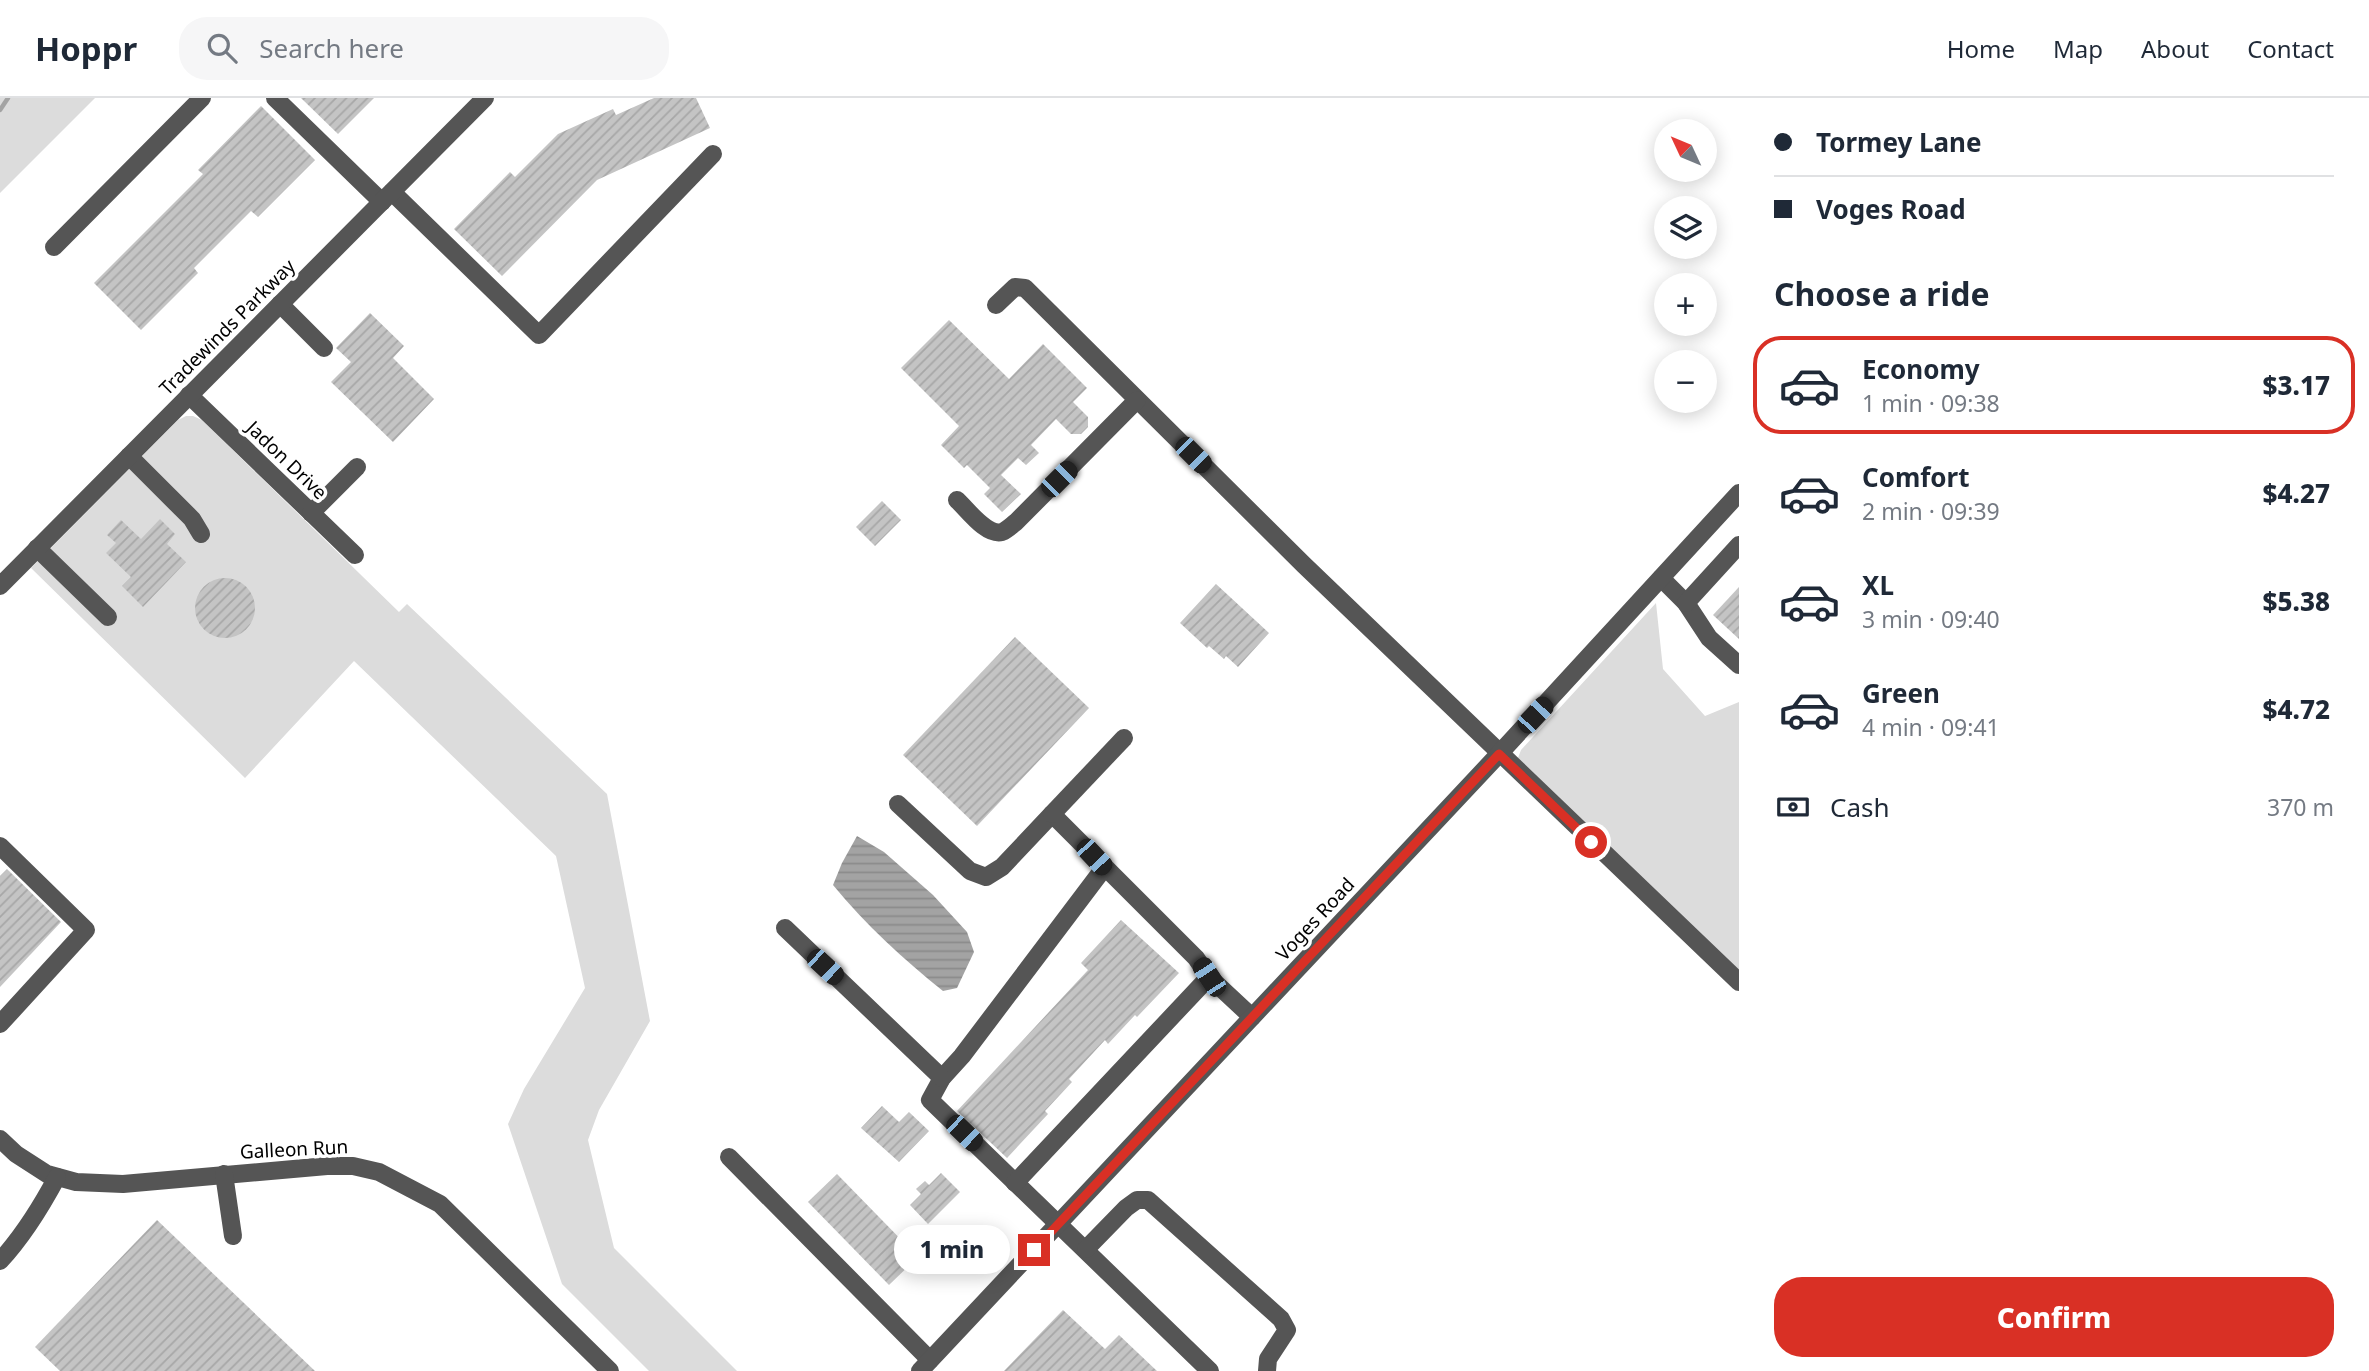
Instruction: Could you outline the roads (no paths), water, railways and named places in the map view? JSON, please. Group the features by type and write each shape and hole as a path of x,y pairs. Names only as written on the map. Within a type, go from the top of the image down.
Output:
{"street":[{"path":"54,247 202,98"},
{"path":"275,98 538,335 713,154"},
{"name":"Tradewinds Parkway","path":"0,586 485,98"},
{"path":"996,306 1015,287 1024,288 1499,754 1739,982"},
{"path":"280,304 324,348"},
{"name":"Jadon Drive","path":"189,395 355,555"},
{"path":"957,499 988,529 1004,532 1137,400"},
{"path":"129,456 192,519 201,534"},
{"path":"311,513 357,467"},
{"name":"Voges Road","path":"925,1366 1739,494"},
{"path":"1686,603 1739,545"},
{"path":"37,548 108,617"},
{"path":"1661,578 1686,603 1709,638 1739,665"},
{"path":"898,804 970,871 986,877 1002,867 1124,738"},
{"path":"1052,814 1196,958 1209,977 1252,1017"},
{"path":"0,846 86,930 0,1024"},
{"path":"1104,868 962,1056 942,1078 930,1100 1210,1371"},
{"path":"785,928 942,1078"},
{"path":"1015,1183 1209,977"},
{"name":"Galleon Run","path":"0,1139 16,1154 47,1174 76,1182 123,1184 295,1167 353,1166 379,1172 440,1204 610,1371"},
{"path":"729,1157 925,1366"},
{"path":"224,1174 233,1236"},
{"path":"0,1261 37,1214 57,1177"},
{"path":"1086,1249 1126,1208 1137,1200 1148,1200 1281,1319 1287,1330 1268,1359 1267,1371"}],"waterway":[{"path":"0,110 8,98"}]}
